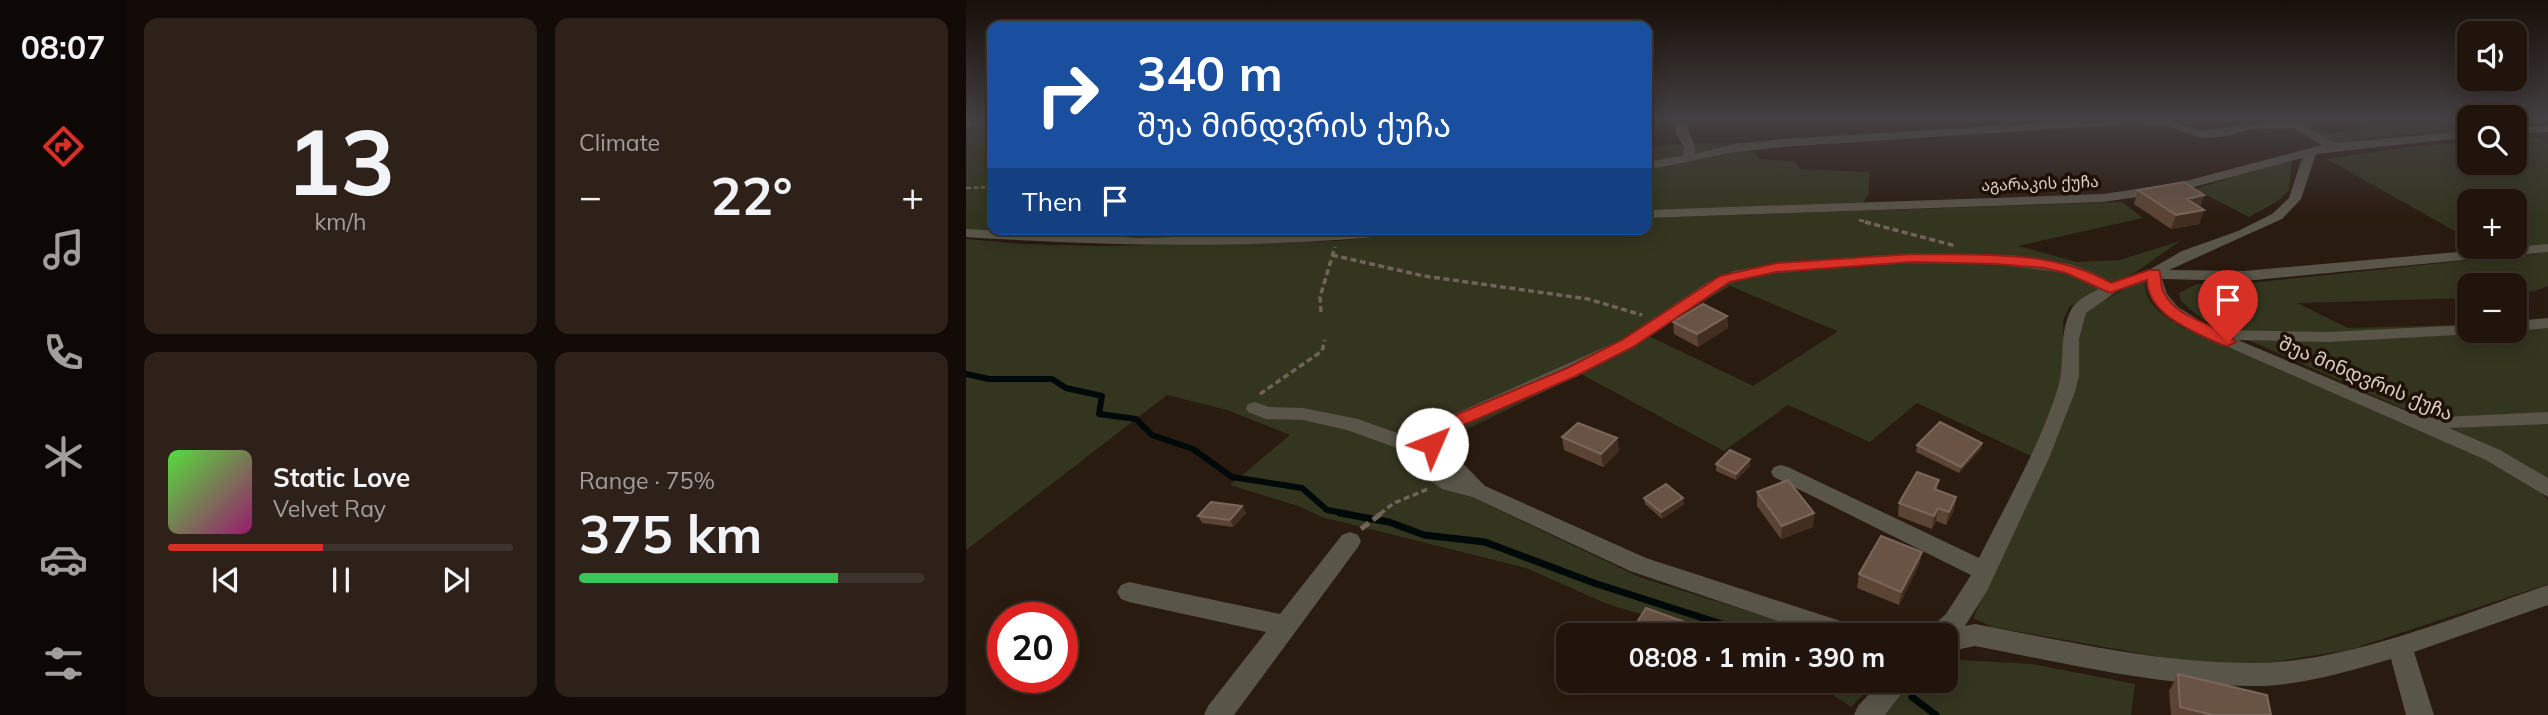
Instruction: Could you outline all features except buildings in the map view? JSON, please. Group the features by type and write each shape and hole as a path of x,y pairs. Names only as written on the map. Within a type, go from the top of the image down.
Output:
{"street":[{"path":"1688,159 1689,152"},
{"path":"1652,165 1716,152"},
{"name":"აგარაკის ქუჩა","path":"1652,214 2043,201 2140,194 2226,176 2304,152"},
{"path":"1953,623 1975,591 2039,458 2068,384 2070,339 2078,312 2110,289 2154,273 2170,260 2275,219 2291,204 2299,191 2305,162 2311,152"},
{"path":"966,233 987,234"},
{"path":"1000,235 1101,241 1355,235"},
{"path":"2154,273 2179,276 2244,276 2548,248"},
{"path":"1478,491 1432,444 1432,437 1439,429 1582,367 1627,344 1714,285 1734,276 1777,268 1886,259 1995,260 2044,264 2089,276 2110,289"},
{"name":"შუა მინდვრის ქუჩა","path":"2154,273 2154,288 2166,307 2189,324 2493,455 2523,471 2548,489"},
{"path":"2527,325 2548,323"},
{"path":"2210,334 2328,337 2457,331"},
{"path":"1255,408 1266,413 1303,414 1351,424 1401,442 1449,484 1478,491 1638,565 1814,623"},
{"path":"2419,423 2548,418"},
{"path":"1780,472 1984,572"},
{"path":"1218,715 1350,541"},
{"path":"1129,592 1286,626"},
{"path":"1958,639 1975,635 2150,668 2251,675 2322,667 2400,646 2548,595"},
{"path":"2400,646 2420,715"},
{"path":"1868,715 1887,693"}],"path":[{"path":"966,188 987,187"},
{"path":"1831,208 1856,219 1962,247"},
{"path":"1321,312 1320,297 1340,237"},
{"path":"1332,255 1456,283 1584,298 1619,311 1648,316 1678,310"},
{"path":"1255,408 1256,398 1264,390 1322,351 1325,340"},
{"path":"1350,541 1372,519 1394,503 1421,490 1449,484"}],"green space":[{"path":"966,152 987,152 987,231 966,230"},
{"path":"1652,152 1755,152 1758,159 1795,162 1800,169 1870,172 1868,195 1862,204 1652,211"},
{"path":"2372,152 2457,152 2457,175 2527,175 2527,152 2548,152 2548,244 2527,248 2527,189 2457,189 2457,232 2327,159"},
{"path":"2292,158 2289,190 2278,201 2249,217 2195,189"},
{"path":"2122,202 2143,218 2018,246 2077,262 2120,260 2180,241 2139,270 2069,307 2063,321 2064,379 2031,456 1917,403 1870,442 1788,405 1724,451 1581,374 1430,447 1412,466 1639,577 1785,623 1669,623 1605,603 1526,568 1322,517 1298,506 1230,485 1290,435 1227,410 1167,395 966,550 966,239 1099,246 1335,241 1398,235 1652,235 1652,218","holes":["1730,286 1837,331 1753,386 1647,335"]},
{"path":"1080,235 1200,235 1148,238"},
{"path":"2548,252 2548,286 2527,292 2527,273 2457,273 2457,298 2297,303 2348,328 2457,325 2457,343 2527,343 2527,329 2548,327 2548,478 2499,451 2203,320 2181,301 2179,293 2197,284 2241,284 2481,259 2527,259 2527,254"},
{"path":"2145,278 2147,295 2151,302 2161,313 2182,327 2480,454 2531,483 2548,500 2548,584 2349,650 2273,662 2211,666 1992,627 1973,618 2056,440 2078,381 2075,339 2085,311"},
{"path":"1958,660 2032,664 2135,684 2131,715 1882,715 1901,693 1958,693"},
{"path":"1830,693 1864,693 1851,707"}],"waterway":[{"path":"966,374 989,379 1052,379 1066,388 1102,396 1099,414 1136,419 1152,435 1193,449 1232,477 1302,488 1327,510 1349,514"},
{"path":"1340,513 1389,522 1424,535 1485,542 1594,583 1719,623"},
{"path":"1912,697 1936,715"}],"route":[{"path":"1432,444 1432,437 1439,429 1627,344 1725,279 1777,268 1912,258 1995,260 2044,264 2070,270 2089,276 2110,289 2154,273 2154,288 2166,307 2189,324 2228,342"}]}
